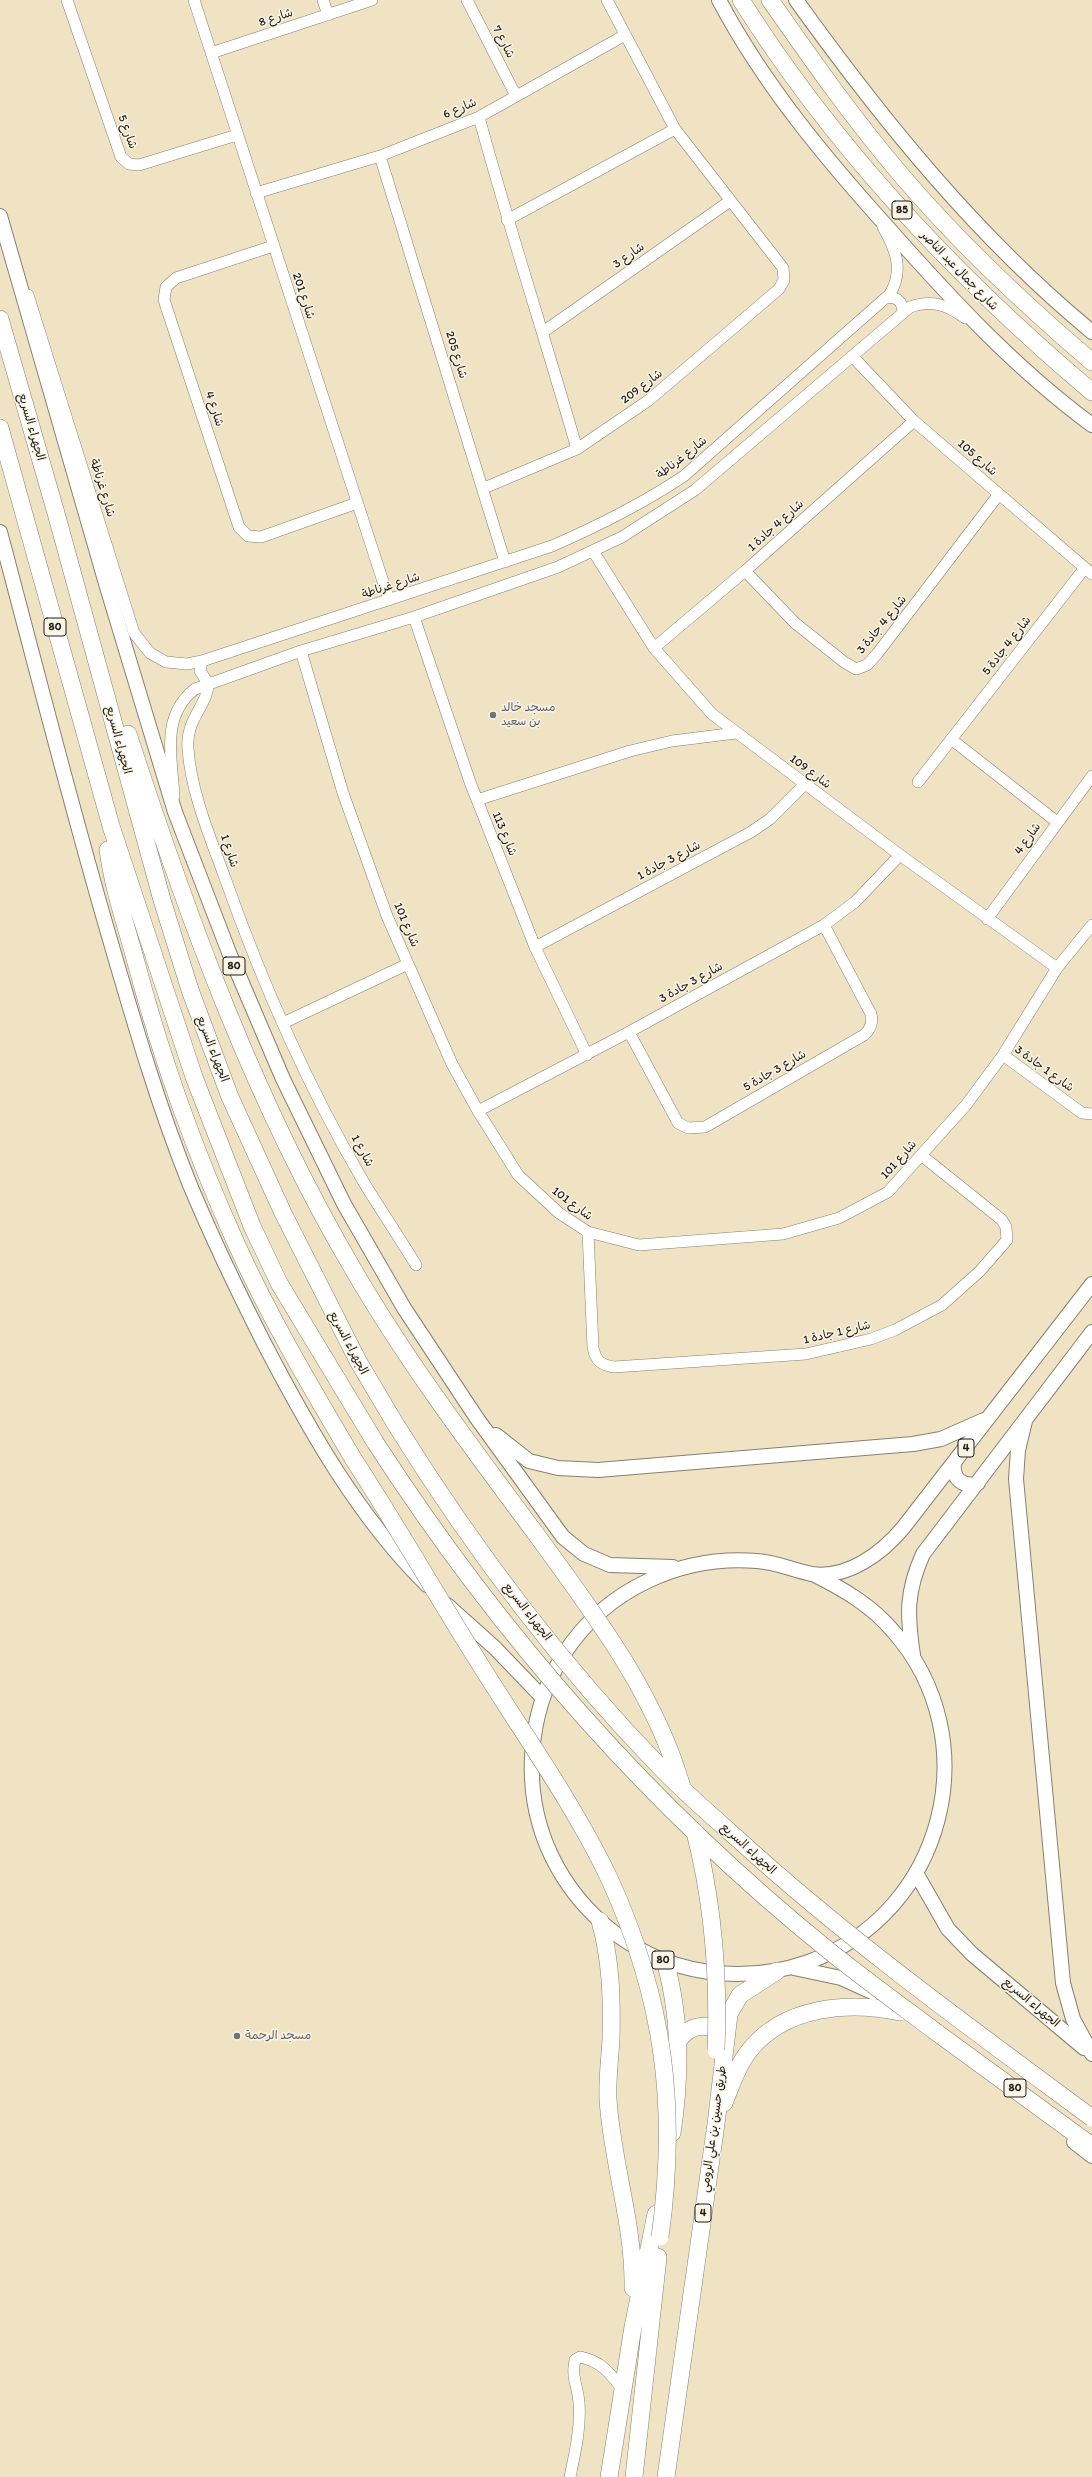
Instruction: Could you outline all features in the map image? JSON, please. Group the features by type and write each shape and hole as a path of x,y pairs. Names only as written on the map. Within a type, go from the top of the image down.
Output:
{"highway":[{"name":"شارع جمال عبد الناصر","path":"742,0 821,113 922,233 997,309 1092,392"},
{"name":"شارع جمال عبد الناصر","path":"770,0 834,90 907,182 1016,296 1092,362"},
{"name":"الجهراء السريع","path":"0,319 56,513 175,945 213,1056 253,1149 306,1262 358,1361 396,1425 466,1531 504,1584 579,1677 661,1768 830,1921 1092,2118"},
{"name":"الجهراء السريع","path":"0,428 103,798 132,893 192,1070 252,1226 279,1283 375,1442 438,1537 511,1633 588,1722 682,1821 828,1950 1092,2146"},
{"path":"56,513 178,884 224,1004 269,1110 345,1255 399,1344 608,1634 633,1674 652,1710 676,1770 699,1849 711,1920 721,2049 657,2477"},
{"path":"103,798 110,860 147,1003 172,1082 205,1170 235,1242 292,1355 354,1460 482,1668 558,1787 609,1879 648,1981 659,2026 664,2065 668,2151 634,2477"},
{"path":"600,1921 608,1949 610,1981 608,2098 615,2159 628,2212 634,2258 633,2327"},
{"path":"609,2477 633,2327 674,2116 678,2040 676,2004 665,1961"},
{"name":"طريق حسين بن علي الرومي","path":"666,2477 716,2124 721,2049 729,2014 735,2001 752,1985 777,1971"},
{"path":"716,2124 737,2073 748,2051 762,2036 801,2016 846,2006 878,2007 900,2012"},
{"path":"678,2040 691,2028 704,2026 717,2031 721,2049"}],"main road":[{"path":"719,0 760,68 796,119 876,215 979,327 1032,377 1092,425"},
{"path":"796,0 855,80 920,162 997,245 1092,332"},
{"name":"80","path":"0,216 109,594 175,812 236,970 283,1079 344,1204 404,1308 476,1417 549,1520 564,1537 584,1554 610,1565 679,1568"},
{"name":"80","path":"0,532 62,769 128,1002 159,1101 189,1183 218,1251 279,1372 313,1431 380,1532 404,1562 452,1610 495,1648 543,1698"},
{"name":"4","path":"814,1574 834,1572 855,1566 873,1557 890,1544 954,1464 1092,1284"},
{"path":"914,1658 908,1606 912,1577 923,1554 1092,1332"},
{"path":"476,1417 509,1447 529,1461 558,1468 598,1470 920,1443 955,1434 988,1418"},
{"path":"1025,1421 1018,1450 1016,1479 1063,1983 1073,2019 1092,2054"},
{"path":"954,1464 954,1475 962,1483 967,1485 978,1483"},
{"name":"80","path":"713,1561 760,1561 787,1566 814,1574 843,1589 870,1608 894,1631 914,1658 931,1692 937,1710 945,1765 938,1821 925,1857 897,1900 864,1932 830,1953 794,1968 742,1975 714,1973 665,1961 622,1939 600,1921 580,1901 563,1877 548,1849 537,1815 531,1769 533,1739 543,1698 564,1654 595,1616 634,1587 679,1568 713,1561"},
{"name":"الجهراء السريع","path":"916,1873 948,1929 972,1954 1092,2054"},
{"path":"794,1968 824,1973 856,1983 900,2012 1092,2156"}],"street":[{"name":"شارع 5","path":"67,0 121,157 130,164 139,166 237,135"},
{"name":"شارع 201","path":"194,0 357,503 390,600"},
{"path":"323,0 328,15"},
{"name":"شارع 8","path":"211,53 372,0"},
{"name":"شارع 7","path":"467,0 516,96"},
{"path":"607,0 675,129 730,201"},
{"name":"شارع 6","path":"256,192 380,156 478,117 625,35"},
{"path":"478,117 507,220 543,332 577,449"},
{"path":"507,220 675,129"},
{"name":"شارع 205","path":"380,156 484,488 505,562"},
{"name":"شارع 209","path":"484,488 577,449 649,400 779,289 784,280 783,268 730,201"},
{"name":"شارع 3","path":"543,332 730,201"},
{"name":"شارع غرناطة","path":"13,261 35,310 134,633 150,653 166,662 187,664 202,661 552,546 641,503 684,476 886,298 895,285 899,266 892,244 876,215"},
{"name":"شارع 4","path":"274,246 176,278 166,287 164,300 239,527 248,536 261,537 357,503"},
{"path":"886,298 896,298 900,302 903,311"},
{"path":"175,812 171,754 173,717 190,693 208,683 414,617 558,567 593,551 649,521 675,505 695,490 903,311 916,304 938,303 956,311 979,327"},
{"name":"شارع 105","path":"852,356 914,421 1088,572"},
{"name":"شارع 4 جادة 1","path":"654,648 745,572 914,421"},
{"path":"664,489 666,499 675,505"},
{"name":"شارع 4 جادة 3","path":"745,572 795,623 844,662 856,669 863,667 877,654 999,494"},
{"path":"641,503 647,505 651,510 652,516 649,521"},
{"name":"شارع 109","path":"593,551 654,648 712,714 900,855 1057,968"},
{"name":"شارع 4 جادة 5","path":"918,782 951,739 1088,572"},
{"name":"شارع 113","path":"414,617 477,800 535,947 587,1054"},
{"name":"شارع 101","path":"301,652 343,793 387,916 452,1064 478,1111 518,1175 559,1213 588,1232 639,1245 783,1234 839,1218 888,1192 966,1105 1003,1055 1057,968 1092,925"},
{"path":"202,661 200,671 208,683"},
{"name":"شارع 1","path":"208,683 206,694 188,731 190,769 215,849 251,952 308,1080 363,1181 416,1265"},
{"path":"477,800 630,751 672,741 736,733"},
{"path":"951,739 1057,822"},
{"name":"شارع 4","path":"987,919 1092,776"},
{"name":"شارع 3 جادة 1","path":"535,947 751,832 770,819 805,784"},
{"name":"شارع 3 جادة 3","path":"478,1111 629,1032 824,925 855,902 900,855"},
{"name":"شارع 3 جادة 5","path":"629,1032 678,1123 688,1128 705,1127 864,1035 869,1029 872,1022 871,1014 824,925"},
{"path":"283,1023 408,964"},
{"name":"شارع 1 جادة 3","path":"1003,1055 1082,1112 1092,1114"},
{"name":"شارع 1 جادة 1","path":"588,1232 593,1348 596,1358 604,1365 614,1367 820,1353 895,1330 942,1305 980,1271 1007,1240 1006,1227 1002,1220 921,1155"},
{"path":"570,2477 576,2446 579,2402 572,2372 575,2360 580,2357 593,2360 607,2369 623,2390"}],"place":[{"name":"مسجد خالد بن سعيد","path":"493,715"},
{"name":"مسجد الرحمة","path":"237,2036"}]}
